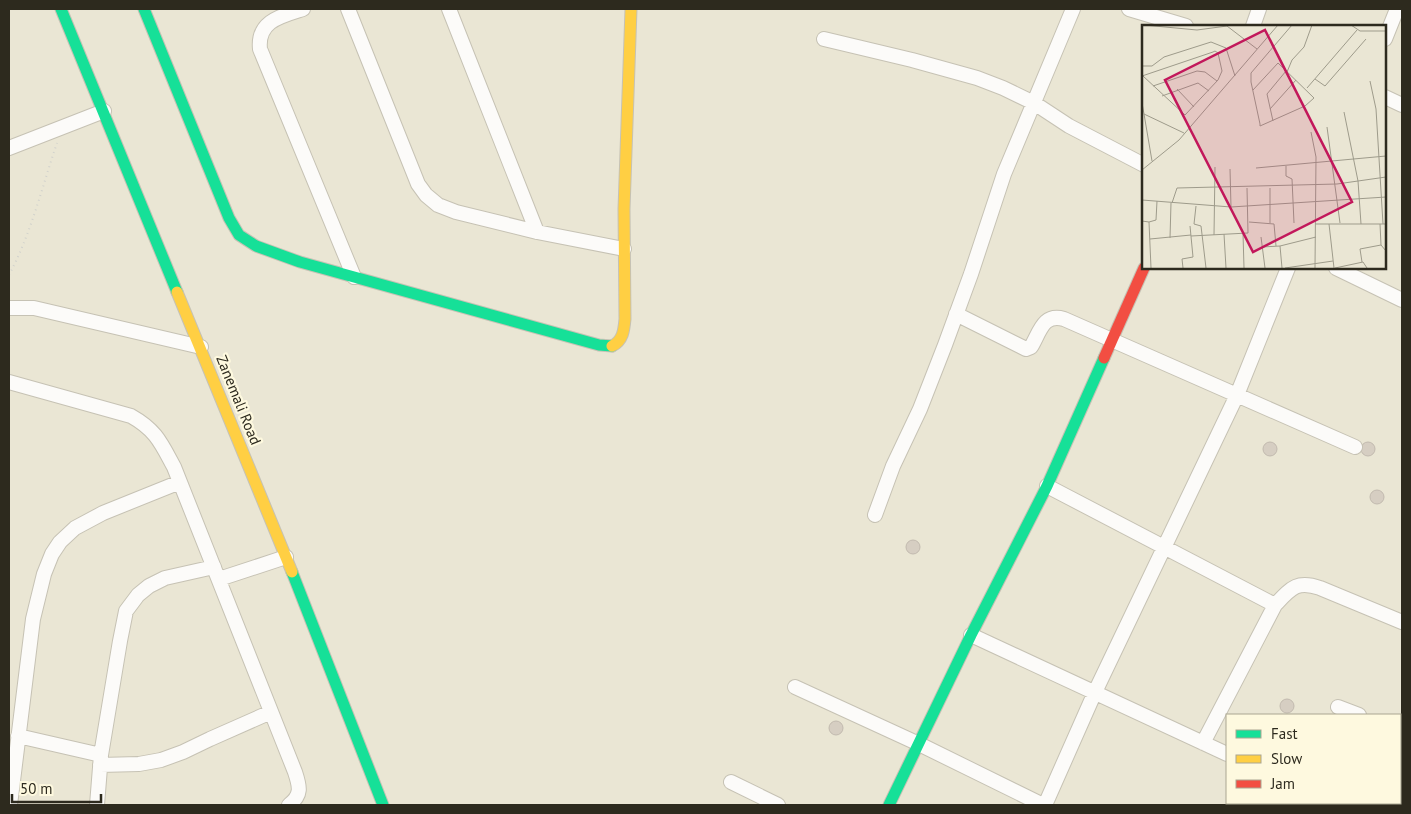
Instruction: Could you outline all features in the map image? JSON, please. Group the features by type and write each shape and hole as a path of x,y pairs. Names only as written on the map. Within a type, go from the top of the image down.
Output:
{"street":[{"name":"Zanemali Road","path":"61,9 286,557 383,805"},
{"path":"144,9 229,218 239,235 256,246 300,262 599,346 612,346 620,342 623,332 631,9"},
{"path":"303,9 279,17 264,28 259,38 260,49 354,277"},
{"path":"348,9 418,184 426,195 438,205 456,212 537,232 624,249"},
{"path":"449,9 537,232"},
{"path":"876,515 893,466 920,409 956,314 1004,174 1073,9"},
{"path":"1129,9 1183,25"},
{"path":"1253,25 1259,9"},
{"path":"1386,36 1397,9"},
{"path":"824,39 912,60 977,78 1003,88 1034,103 1069,126 1142,164"},
{"path":"1386,98 1402,105"},
{"path":"9,148 104,111"},
{"path":"889,805 1047,486 1144,269"},
{"path":"795,687 919,744 1044,805 1095,692 1237,395 1288,269"},
{"path":"1338,269 1402,300"},
{"path":"9,308 34,308 201,347"},
{"path":"956,314 1026,349 1031,347 1047,319 1052,317 1064,319 1355,448"},
{"path":"9,382 131,416 145,424 158,438 180,482 299,782 300,791 296,800 289,805"},
{"path":"10,805 33,619 44,574 52,554 60,542 75,528 102,513 180,482"},
{"path":"1047,486 1276,605"},
{"path":"97,805 101,760 120,641 126,612 138,595 165,578 217,573 286,557"},
{"path":"1203,743 1276,605 1288,591 1298,584 1308,584 1402,622"},
{"path":"972,635 1226,754"},
{"path":"1338,707 1356,714"},
{"path":"18,736 101,760 139,764 161,760 184,752 271,712"},
{"path":"731,782 778,805"}],"path":[{"path":"9,275 30,228 62,127"}],"building":[{"path":"1270,442 1275,444 1277,449 1275,454 1270,456 1265,454 1263,449 1265,444"},
{"path":"1368,442 1373,444 1375,449 1373,454 1368,456 1363,454 1361,449 1363,444"},
{"path":"1377,490 1382,492 1384,497 1382,502 1377,504 1372,502 1370,497 1372,492"},
{"path":"913,540 918,542 920,547 918,552 913,554 908,552 906,547 908,542"},
{"path":"1287,699 1292,701 1294,706 1292,711 1287,713 1282,711 1280,706 1282,701"},
{"path":"836,721 841,723 843,728 841,733 836,735 831,733 829,728 831,723"}],"traffic: fast":[{"path":"61,9 177,292"},
{"path":"144,9 229,218 239,235 256,246 300,262 599,345 612,346"},
{"path":"889,805 971,635 1047,486 1104,358"},
{"path":"292,572 383,805"}],"traffic: slow":[{"path":"612,346 621,338 625,319 624,209 631,9"},
{"path":"177,292 292,572"}],"traffic: jam":[{"path":"1104,358 1144,269"}]}
